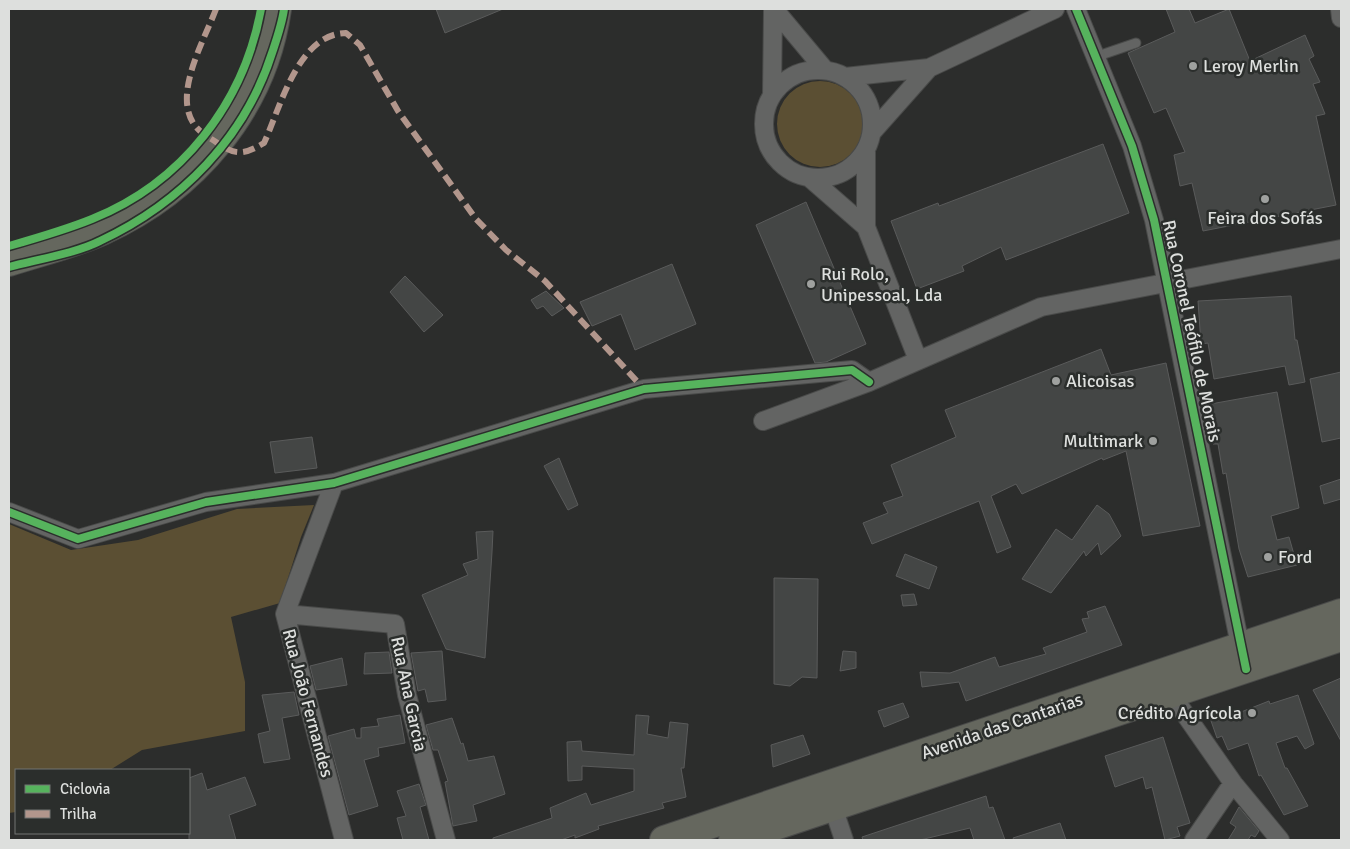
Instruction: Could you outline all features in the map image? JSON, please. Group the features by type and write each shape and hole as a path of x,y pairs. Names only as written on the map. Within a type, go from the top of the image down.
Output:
{"main road":[{"path":"9,252 66,235 104,220 164,185 188,163 222,124 240,92 260,44 267,9"},
{"path":"9,262 101,232 145,208 182,182 213,150 238,115 264,62 277,9"},
{"name":"Avenida das Cantarias","path":"734,840 1171,694 1243,657 1341,613"},
{"name":"Avenida das Cantarias","path":"671,839 1243,657 1341,637"},
{"path":"1133,707 1161,687 1243,657"}],"street":[{"path":"773,9 825,70"},
{"path":"772,95 773,9"},
{"path":"845,77 929,68 1055,9"},
{"name":"Rua Coronel Teófilo de Morais","path":"1076,9 1132,146 1154,220 1243,657"},
{"path":"1340,9 1341,18"},
{"path":"873,131 929,68"},
{"path":"866,152 856,164 843,174 828,178 811,179 794,174 779,163 768,148 763,130 765,112 772,95 784,81 797,74 810,70 825,70 845,77 858,87 867,100 872,115 873,131 866,152 866,228 918,360"},
{"path":"811,179 866,228"},
{"path":"763,421 869,382 1041,307 1341,249"},
{"path":"9,512 78,539 206,502 334,484 644,388 852,370 869,382"},
{"name":"Rua João Fernandes","path":"334,484 285,614 344,840"},
{"name":"Rua Ana Garcia","path":"285,614 395,624 407,695 446,840"},
{"path":"1171,694 1233,783 1280,840"},
{"path":"1194,840 1233,783"},
{"path":"833,807 844,840"}],"lane":[{"path":"1096,57 1136,43"}],"shaded area":[{"path":"820,81 836,85 850,94 859,108 863,124 859,140 850,154 836,163 820,167 804,163 790,154 781,140 777,124 781,108 790,94 804,85"},
{"path":"314,505 301,537 280,603 231,617 245,682 245,731 142,750 112,769 15,769 15,812 9,813 9,524 71,550 138,540 237,509"}],"building":[{"path":"436,9 503,9 445,33"},
{"path":"1166,9 1189,9 1195,23 1229,9 1250,61 1305,35 1314,56 1309,59 1320,82 1313,84 1325,114 1316,116 1336,205 1203,231 1192,183 1180,186 1174,155 1185,152 1166,108 1154,113 1128,53 1175,32"},
{"path":"1103,144 1129,213 1006,260 1001,247 962,266 964,271 917,289 891,221 938,203 939,206"},
{"name":"Rui Rolo, Unipessoal, Lda","path":"806,202 866,344 826,362 815,363 756,225"},
{"path":"672,264 696,324 635,350 621,314 592,326 580,302"},
{"path":"405,276 443,315 424,332 390,292"},
{"path":"546,291 564,308 552,316 543,306 537,309 531,300"},
{"path":"1291,296 1295,340 1297,340 1305,382 1289,385 1285,366 1214,379 1208,343 1201,344 1198,301"},
{"path":"1101,349 1111,375 1166,363 1200,526 1143,536 1126,451 1103,460 1102,458 1022,494 1016,484 991,496 1011,547 997,553 979,501 872,544 863,523 888,513 883,503 903,496 891,465 956,437 945,410"},
{"path":"1341,372 1341,438 1322,442 1310,379"},
{"path":"1277,392 1299,508 1271,516 1277,540 1289,537 1297,565 1248,577 1239,549 1226,473 1223,474 1218,444 1213,444 1205,405"},
{"path":"312,437 317,468 275,473 270,442"},
{"path":"559,458 578,505 568,510 544,466"},
{"path":"1341,479 1341,499 1324,504 1320,486"},
{"path":"1097,505 1109,514 1121,536 1101,555 1098,543 1086,556 1084,551 1051,593 1022,579 1056,529 1072,540"},
{"path":"493,531 485,658 446,649 422,595 468,575 463,564 478,559 476,532"},
{"path":"905,554 937,567 929,589 896,576"},
{"path":"774,578 818,579 817,678 802,677 790,686 774,684"},
{"path":"914,594 917,605 903,606 901,595"},
{"path":"1105,606 1122,645 966,701 959,682 922,687 920,672 950,673 995,657 999,667 1046,654 1043,648 1087,632 1082,619 1089,618 1087,612"},
{"path":"442,651 446,700 428,702 425,689 418,691 411,653"},
{"path":"843,651 856,652 856,668 840,671"},
{"path":"389,652 392,673 364,674 365,653"},
{"path":"342,658 347,685 316,690 310,666"},
{"path":"1341,678 1341,741 1313,690"},
{"path":"294,692 299,715 282,718 290,759 264,763 258,734 270,731 262,695"},
{"path":"1298,695 1314,744 1305,749 1297,736 1276,743 1285,768 1287,768 1308,806 1284,815 1261,775 1259,776 1248,743 1228,750 1222,736 1217,738 1210,718 1235,712 1236,714 1269,701 1270,704"},
{"path":"903,703 909,717 884,727 878,711"},
{"path":"400,715 405,743 378,748 379,756 364,760 378,806 349,815 328,736 354,729 356,738 361,738 361,728 379,726 377,719"},
{"path":"636,715 649,716 647,734 668,738 670,722 688,724 684,768 681,768 686,797 662,803 664,808 598,826 599,829 575,838 575,835 561,840 493,840 493,838 552,818 550,808 586,793 591,805 634,791 634,769 582,766 582,780 568,781 567,742 581,741 582,751 634,755"},
{"path":"452,718 461,744 463,743 468,761 494,756 505,794 473,805 477,821 453,826 445,782 448,781 438,750 433,750 426,725"},
{"path":"803,735 810,754 773,767 771,745"},
{"path":"1163,737 1190,823 1177,827 1180,836 1165,840 1152,787 1146,789 1143,777 1115,787 1105,756"},
{"path":"202,773 207,790 245,777 256,805 229,815 236,840 189,840 190,778"},
{"path":"419,784 426,805 420,807 429,840 403,840 397,818 406,816 397,791"},
{"path":"986,796 989,808 993,807 1005,840 974,840 970,828 920,840 863,840 862,837"},
{"path":"1239,807 1259,831 1255,837 1251,835 1248,840 1228,840 1236,827 1230,823"},
{"path":"1060,823 1066,840 1014,840 1013,838"}],"marked path":[{"path":"216,9 192,69 188,86 187,101 190,116 201,132 234,152 245,152 264,143 293,74 303,58 315,45 329,36 346,33 360,45 398,111 476,219 506,250 545,281 644,389"}],"cycle path":[{"path":"9,246 51,234 92,219 124,203 154,184 181,162 204,136 224,107 240,76 253,44 261,9"},
{"path":"9,267 68,253 100,241 157,208 183,187 206,165 227,140 245,113 260,84 272,53 281,26 284,9"},
{"path":"1076,9 1132,146 1154,220 1246,669"},
{"path":"9,512 78,539 206,502 334,483 644,389 852,370 869,382"}],"place":[{"name":"Leroy Merlin","path":"1193,66"},
{"name":"Feira dos Sofás","path":"1265,199"},
{"name":"Rui Rolo, Unipessoal, Lda","path":"811,284"},
{"name":"Alicoisas","path":"1056,381"},
{"name":"Multimark","path":"1153,441"},
{"name":"Ford","path":"1268,557"},
{"name":"Crédito Agrícola","path":"1252,713"}]}
